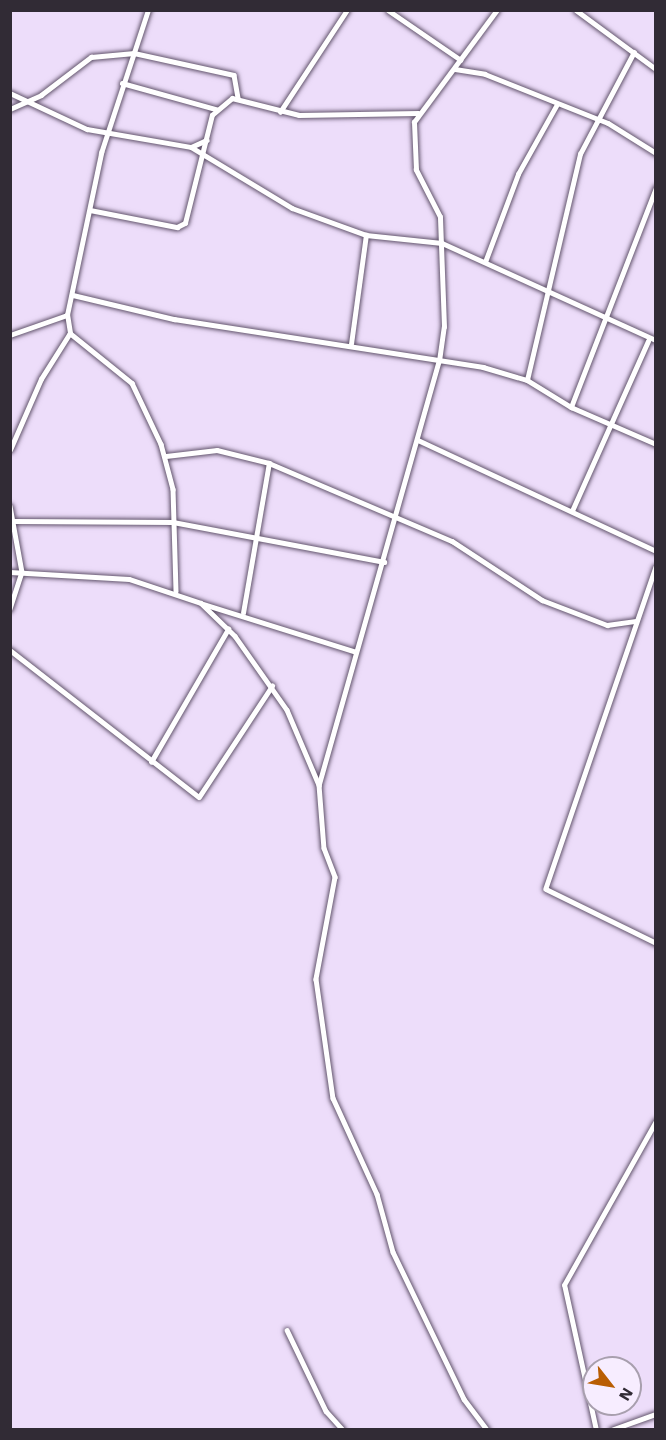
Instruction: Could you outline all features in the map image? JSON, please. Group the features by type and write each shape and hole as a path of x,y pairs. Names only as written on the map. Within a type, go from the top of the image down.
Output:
{"street":[{"path":"148,10 122,83 109,130 67,315 70,333 141,395 166,456 173,522 176,591"},
{"path":"280,112 347,10"},
{"path":"388,10 461,60"},
{"path":"487,1430 464,1399 393,1252 377,1194 330,1089 329,1048 316,979 335,877 324,848 319,785 384,562 439,361 442,243 436,206 416,170 413,132 418,112 455,69 497,10"},
{"path":"576,10 656,69"},
{"path":"527,380 570,186 597,118 633,52"},
{"path":"10,110 29,103 91,57 134,53 231,74 238,79 238,98"},
{"path":"455,69 485,74 556,106 597,118 656,153"},
{"path":"122,83 216,109 238,98 280,112 418,112"},
{"path":"10,93 87,129 109,130 191,147 292,208 366,235 442,243 549,288 648,340 656,340"},
{"path":"486,262 514,182 556,106"},
{"path":"90,210 180,227 191,215 216,109"},
{"path":"191,147 207,140"},
{"path":"572,407 656,188"},
{"path":"351,344 366,235"},
{"path":"73,295 174,319 351,344 527,380 572,407 656,444"},
{"path":"10,335 67,315"},
{"path":"10,450 40,379 70,333"},
{"path":"572,511 614,424 648,340"},
{"path":"418,440 656,551"},
{"path":"166,456 217,450 269,463 395,521 452,542 542,600 607,625 636,621"},
{"path":"243,613 252,536 269,463"},
{"path":"10,506 22,572 10,609"},
{"path":"14,521 173,522 384,562"},
{"path":"656,567 546,889 656,943"},
{"path":"10,572 115,577 176,591 201,603 243,613 356,652"},
{"path":"201,603 228,629 272,686 319,785"},
{"path":"151,762 228,629"},
{"path":"10,650 151,762 202,796 272,686"},
{"path":"596,1430 564,1285 656,1121"},
{"path":"287,1330 326,1411 343,1430"},
{"path":"611,1430 656,1414"}]}
